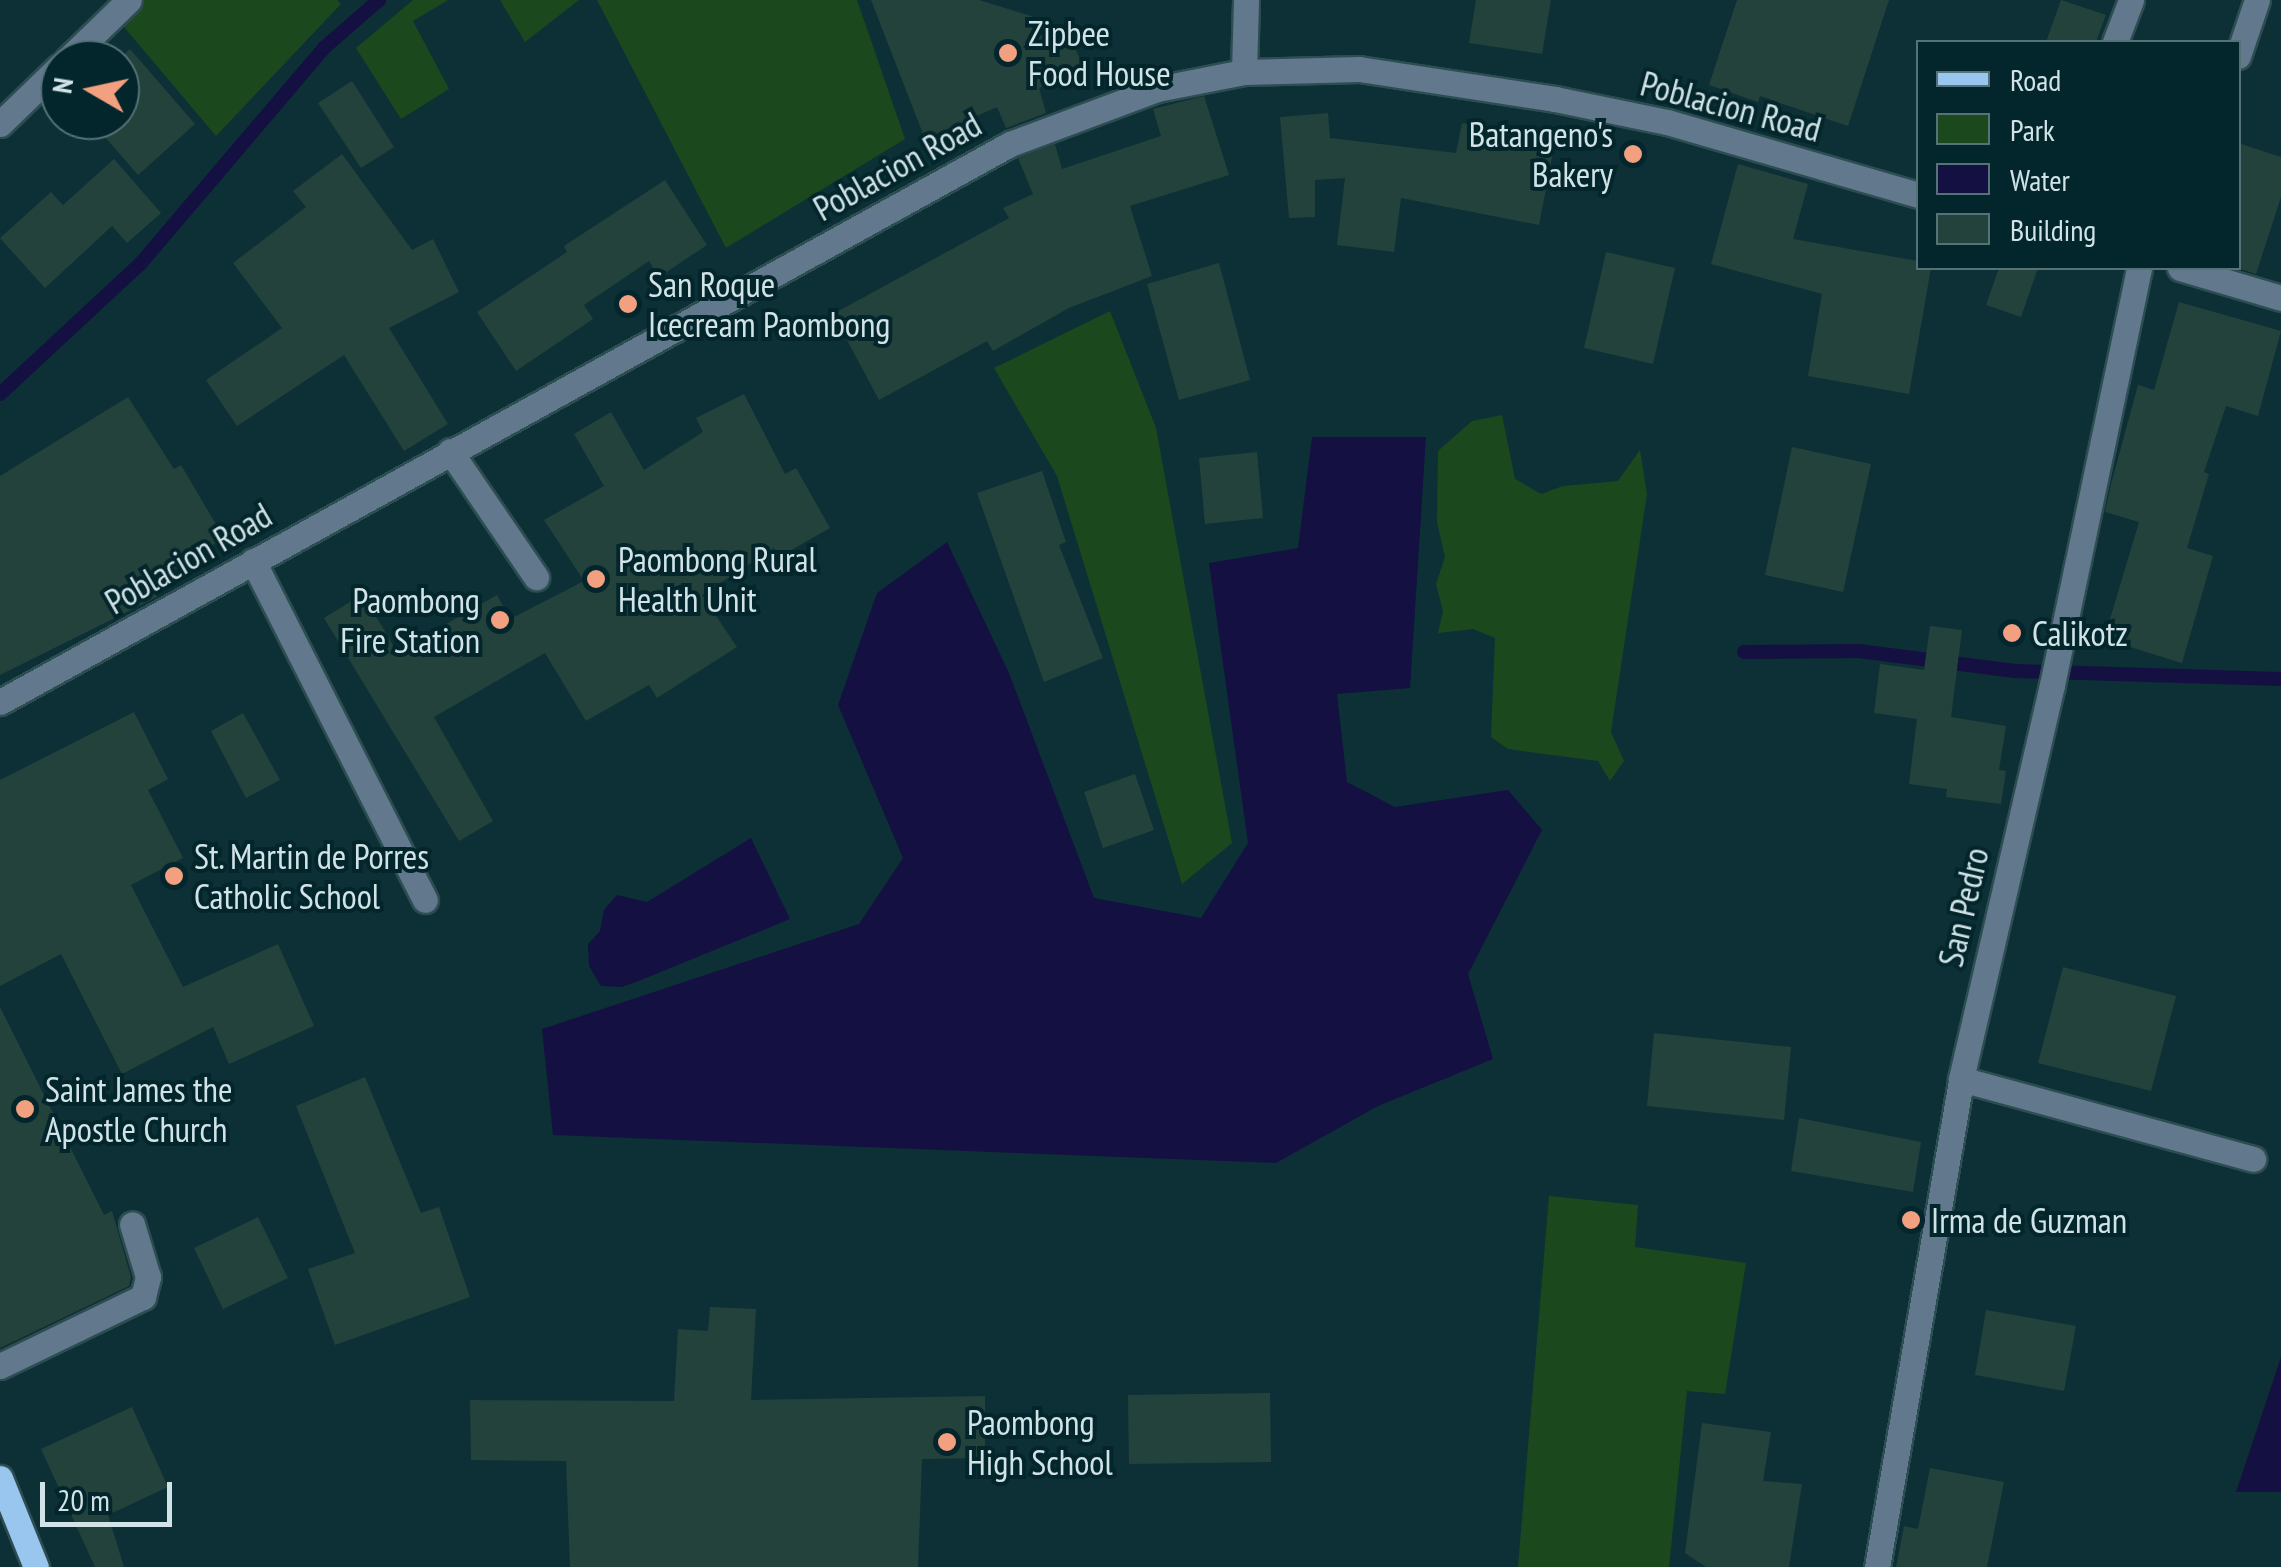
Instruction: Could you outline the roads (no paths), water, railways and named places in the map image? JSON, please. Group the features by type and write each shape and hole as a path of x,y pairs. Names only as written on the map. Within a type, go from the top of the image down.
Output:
{"main road":[{"path":"0,1478 36,1567"}],"street":[{"path":"87,40 129,0"},
{"path":"1244,72 1246,0"},
{"path":"2115,40 2131,0"},
{"path":"2241,47 2257,0"},
{"name":"Poblacion Road","path":"0,702 1010,144 1156,90 1244,72 1359,70 1555,99 1667,122 1916,194"},
{"path":"0,124 40,85"},
{"name":"San Pedro","path":"1877,1567 1961,1079 2054,673 2138,270"},
{"path":"2187,270 2281,298"},
{"path":"450,451 536,577"},
{"path":"253,561 426,900"},
{"path":"1961,1079 2253,1159"},
{"path":"0,1366 143,1297 148,1276 132,1224"}],"water":[{"path":"1312,437 1426,437 1410,688 1337,694 1347,782 1395,807 1508,790 1542,830 1468,974 1493,1059 1378,1106 1276,1163 553,1135 542,1029 859,924 903,858 838,705 877,593 947,542 1009,673 1094,898 1201,918 1248,843 1209,563 1298,548"},
{"path":"751,838 790,919 622,987 601,986 589,966 588,944 600,931 604,910 617,895 647,902"},
{"path":"2281,1357 2281,1492 2236,1492"}],"waterway":[{"path":"0,394 141,263 325,47 379,0"},
{"path":"1744,652 1859,651 2015,671 2281,679"}],"place":[{"name":"Zipbee Food House","path":"1008,53"},
{"name":"Batangeno's Bakery","path":"1633,154"},
{"name":"San Roque Icecream Paombong","path":"628,304"},
{"name":"Paombong Rural Health Unit","path":"596,579"},
{"name":"Paombong Fire Station","path":"500,620"},
{"name":"Calikotz","path":"2012,633"},
{"name":"St. Martin de Porres Catholic School","path":"174,876"},
{"name":"Saint James the Apostle Church","path":"25,1109"},
{"name":"Irma de Guzman","path":"1911,1220"},
{"name":"Paombong High School","path":"947,1442"}]}
